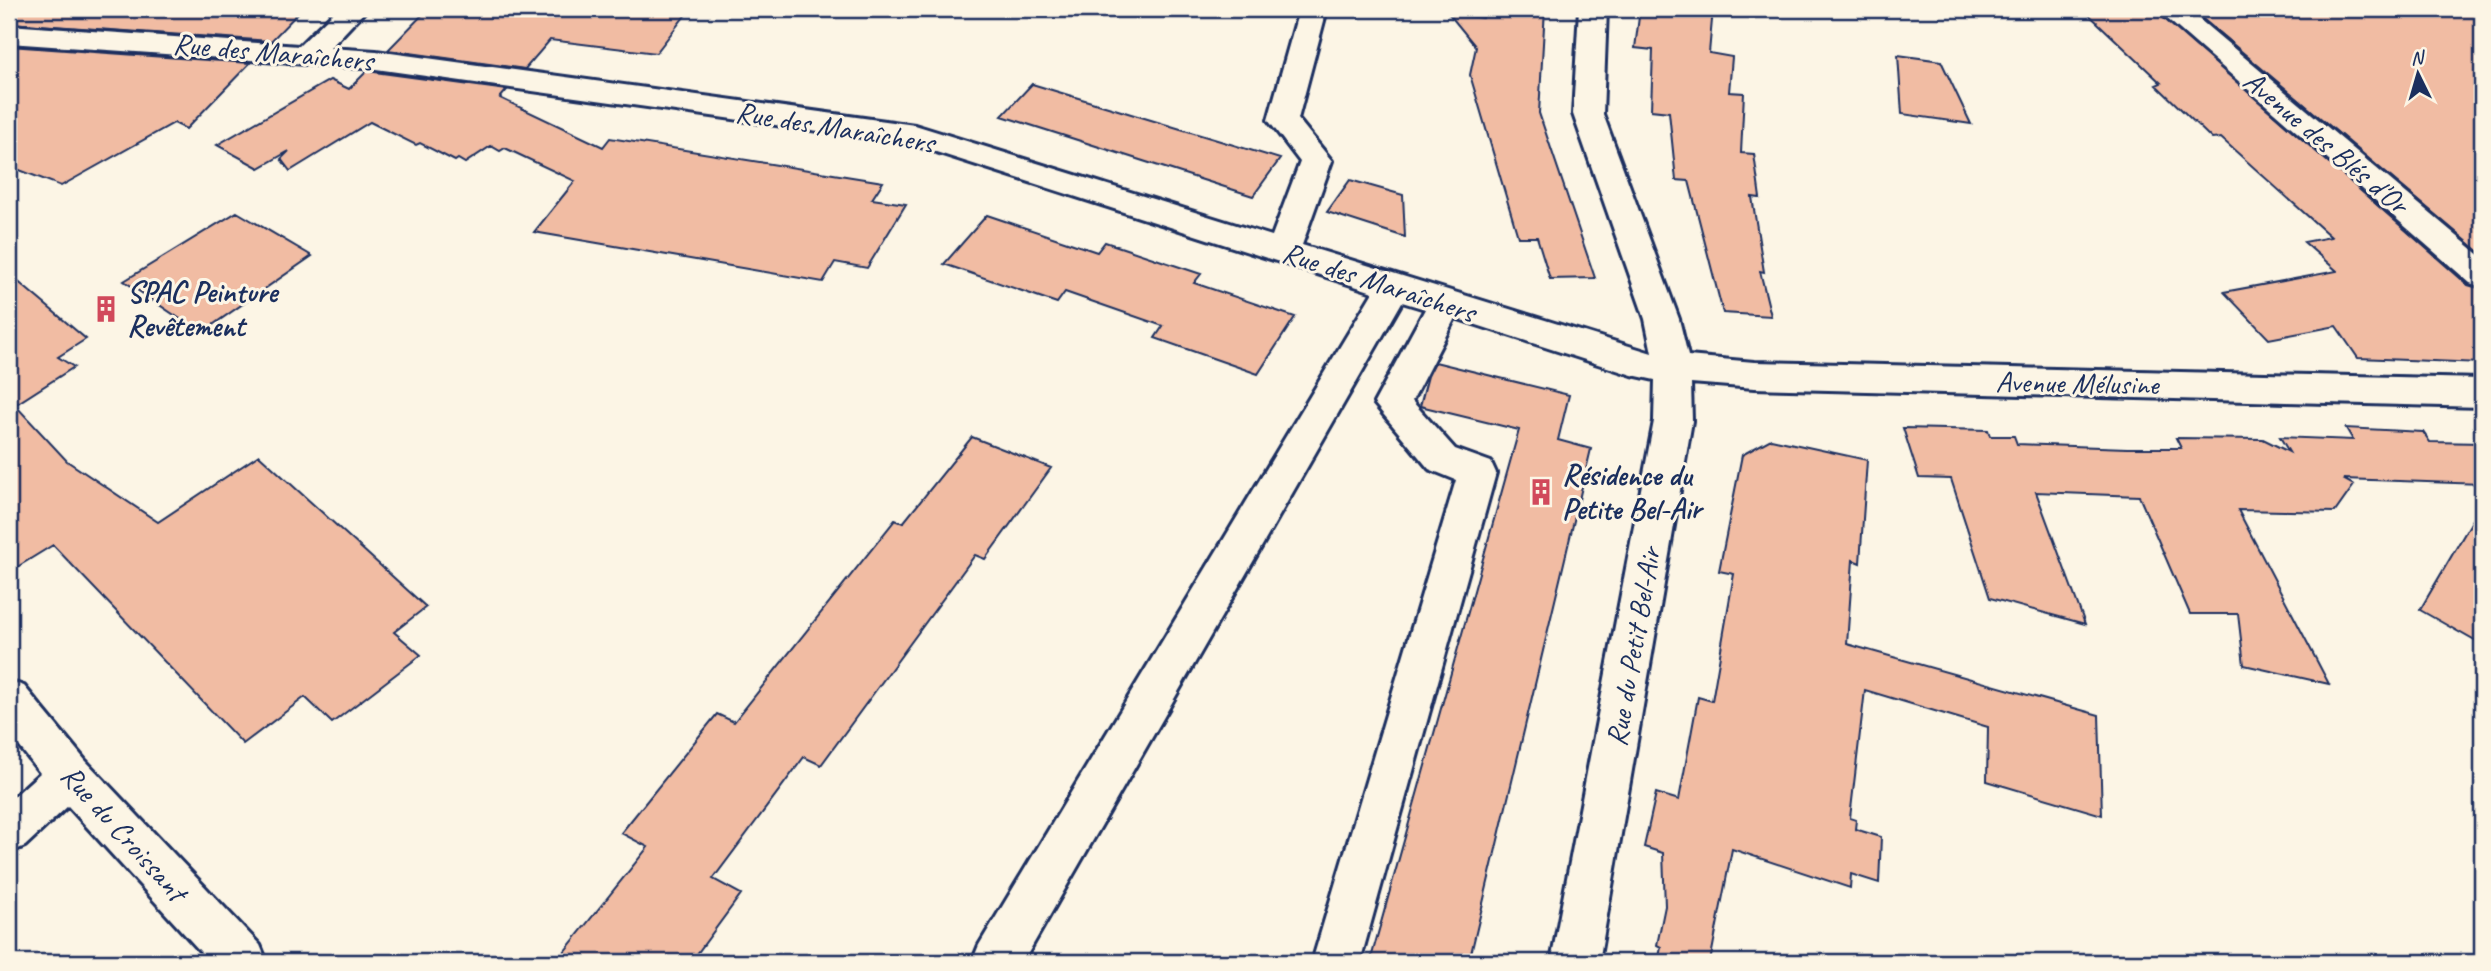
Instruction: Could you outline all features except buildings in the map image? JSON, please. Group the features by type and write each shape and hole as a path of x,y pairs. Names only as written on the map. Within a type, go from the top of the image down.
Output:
{"street":[{"path":"308,53 353,9"},
{"name":"Rue du Petit Bel-Air","path":"1574,962 1596,858 1673,421 1673,369 1662,319 1588,114 1593,9"},
{"name":"Avenue des Blés d'Or","path":"2170,9 2482,275"},
{"path":"1283,251 1316,161 1283,120 1311,17"},
{"name":"Rue des Maraîchers","path":"9,34 308,53 376,60 915,135 1645,366 1673,369"},
{"path":"996,962 1394,286"},
{"path":"1336,962 1477,473 1442,459 1392,403 1446,303"},
{"name":"Avenue Mélusine","path":"1673,369 1754,374 2482,393"},
{"name":"Rue du Croissant","path":"9,700 69,775 243,962"},
{"path":"9,831 69,775"}],"place":[{"name":"SPAC Peinture Revêtement","path":"106,309"},
{"name":"Résidence du Petite Bel-Air","path":"1541,492"}]}
